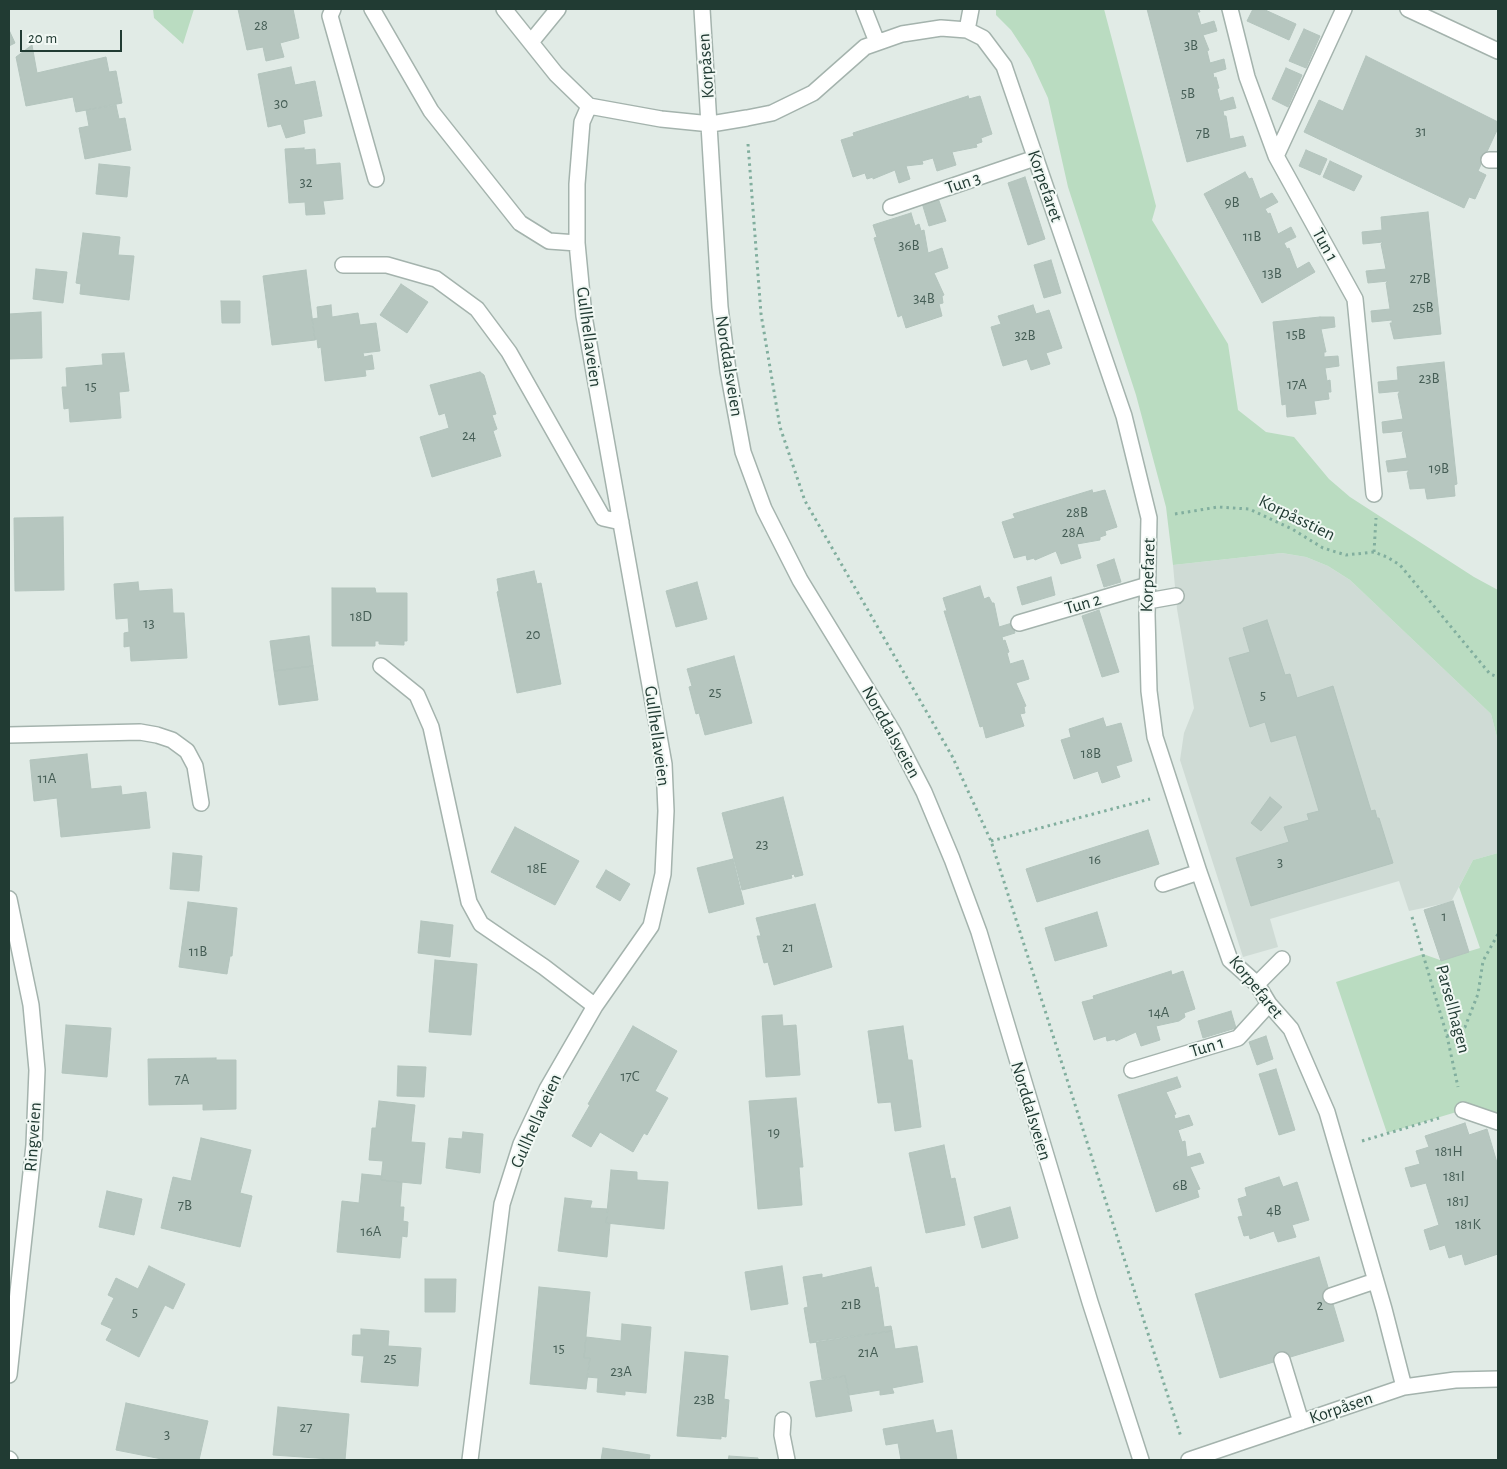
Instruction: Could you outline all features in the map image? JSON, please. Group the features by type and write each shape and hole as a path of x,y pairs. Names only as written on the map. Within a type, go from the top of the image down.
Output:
{"street":[{"path":"332,9 330,16 376,179"},
{"path":"372,9 431,111 520,223 549,241 577,243"},
{"path":"504,9 556,74 589,106 661,119 711,124"},
{"path":"531,42 558,9"},
{"name":"Korpåsen","path":"702,9 711,124"},
{"path":"864,9 877,42"},
{"path":"966,30 971,9"},
{"name":"Tun 1","path":"1230,9 1247,77 1276,156 1355,299 1374,494"},
{"path":"1276,156 1344,9"},
{"path":"1408,9 1498,51"},
{"name":"Korpefaret","path":"711,124 772,112 813,93 865,47 902,34 940,28 966,30 983,38 1004,66 1124,416 1149,518 1149,691 1155,737 1230,960 1257,984 1269,1004 1291,1029 1326,1112 1404,1387"},
{"name":"Gullhellaveien","path":"470,1460 502,1204 521,1144 595,1006 652,926 664,874 666,811 664,764 585,326 577,243 576,184 582,122 589,106"},
{"name":"Norddalsveien","path":"711,124 720,307 728,371 743,452 764,509 800,580 893,732 924,792 952,859 979,932 1090,1302 1141,1460"},
{"name":"Tun 3","path":"891,207 1035,158"},
{"path":"343,265 387,265 436,279 477,308 509,352 603,518 621,522"},
{"name":"Tun 2","path":"1018,623 1148,585"},
{"path":"1148,601 1176,596"},
{"path":"381,666 417,695 432,727 469,902 481,924 544,967 595,1006"},
{"path":"9,735 140,732 165,737 188,751 196,766 201,803"},
{"path":"1163,884 1199,872"},
{"name":"Ringveien","path":"9,899 31,1005 37,1070 34,1144 9,1376"},
{"path":"1257,984 1282,959"},
{"name":"Tun 1","path":"1132,1070 1238,1038 1269,1004"},
{"path":"1463,1110 1498,1122"},
{"path":"1331,1296 1375,1281"},
{"path":"1282,1360 1302,1422"},
{"name":"Korpåsen","path":"1189,1460 1404,1387 1455,1380 1498,1380"},
{"path":"783,1420 782,1435 787,1460"}],"path":[{"path":"1374,494 1374,552 1387,556 1400,565 1490,674 1498,677"},
{"name":"Korpåsstien","path":"1149,518 1218,507 1249,509 1292,528 1323,548 1346,555 1374,552"},
{"path":"991,841 1174,792"},
{"name":"Parsellhagen","path":"1412,917 1447,1036 1463,1110"},
{"path":"1447,1036 1465,1027 1478,994 1483,962 1498,934"},
{"path":"1388,1133 1463,1110"}],"shaded area":[{"path":"1282,553 1306,557 1328,566 1350,580 1491,714 1498,741 1498,853 1473,860 1451,902 1409,911 1399,881 1270,919 1278,947 1243,957 1180,760 1184,733 1194,708 1177,609 1173,565"}],"green space":[{"path":"153,9 194,9 183,44 154,18"},
{"path":"996,9 1104,9 1156,206 1152,220 1228,344 1238,410 1266,432 1294,437 1329,479 1350,497 1474,577 1498,590 1498,741 1491,714 1350,580 1328,566 1306,557 1282,553 1173,565 1166,507 1136,395 1068,187 1048,98 1030,59 1011,30 996,15"},
{"path":"1498,853 1498,1122 1463,1110 1387,1133 1336,982 1423,954 1440,960 1480,948 1459,887 1473,860"}],"building":[{"path":"238,9 293,9 299,38 280,43 284,57 266,61 263,47 247,50"},
{"path":"1147,9 1199,9 1200,12 1197,12 1201,25 1214,21 1217,31 1203,35 1209,50 1207,51 1210,63 1224,59 1226,69 1213,73 1214,78 1216,77 1219,88 1217,89 1220,101 1233,97 1236,108 1223,111 1224,116 1226,116 1230,139 1243,136 1246,146 1187,162"},
{"path":"1253,9 1263,9 1296,24 1289,40 1247,21"},
{"path":"1304,29 1320,36 1306,68 1289,61"},
{"path":"9,30 15,43 9,46"},
{"path":"32,45 37,73 106,57 109,72 116,71 122,103 76,112 73,97 26,106 16,57"},
{"path":"1366,56 1498,122 1498,128 1478,171 1486,175 1475,199 1469,197 1464,208 1304,132 1319,100 1343,111"},
{"path":"291,67 295,85 315,81 322,116 303,120 305,133 286,138 281,124 268,127 258,74"},
{"path":"1286,68 1302,75 1288,107 1272,99"},
{"path":"968,96 969,99 980,96 992,134 981,138 982,142 976,144 977,147 952,152 956,165 937,171 933,158 922,161 923,164 906,166 910,179 899,183 895,170 873,179 873,177 867,179 865,173 853,177 841,140 854,136 853,133"},
{"path":"116,105 119,119 125,118 131,150 85,159 79,128 89,126 86,110"},
{"path":"304,148 304,150 315,149 316,165 340,163 343,199 323,201 325,214 306,215 305,202 289,203 285,149"},
{"path":"1306,150 1327,159 1320,175 1299,166"},
{"path":"1330,161 1362,176 1354,191 1323,177"},
{"path":"99,164 130,167 127,197 96,194"},
{"path":"1245,172 1249,179 1252,178 1260,199 1272,193 1278,202 1265,209 1268,214 1270,213 1278,234 1291,227 1296,237 1284,243 1287,249 1289,248 1297,269 1309,262 1315,272 1262,303 1204,194"},
{"path":"1025,177 1045,239 1028,245 1008,183"},
{"path":"938,198 946,221 929,226 922,203"},
{"path":"1428,212 1441,334 1394,339 1390,323 1392,323 1392,320 1372,322 1371,311 1390,309 1386,283 1388,281 1368,283 1366,271 1386,269 1381,244 1383,242 1363,244 1362,232 1382,230 1381,217"},
{"path":"911,213 915,226 919,224 921,231 924,230 928,253 942,248 948,268 934,273 944,295 942,296 943,303 939,304 942,316 906,328 902,315 898,317 874,238 877,237 873,225"},
{"path":"83,233 120,237 118,255 134,256 129,300 80,294 81,284 76,283"},
{"path":"1051,260 1061,293 1044,298 1034,265"},
{"path":"36,269 67,272 63,303 33,299"},
{"path":"306,270 315,340 272,345 263,276"},
{"path":"401,284 428,302 407,333 380,315"},
{"path":"221,301 240,301 240,323 222,323"},
{"path":"331,305 332,317 358,313 360,325 376,323 380,351 363,353 364,357 372,355 374,369 365,370 366,376 325,381 321,347 318,348 317,339 315,340 312,319 318,318 317,307"},
{"path":"1033,305 1036,314 1049,310 1062,348 1046,353 1050,364 1031,370 1027,359 1003,366 991,327 1001,324 998,316"},
{"path":"41,312 42,358 9,359 9,314"},
{"path":"1334,317 1335,327 1321,329 1326,352 1324,352 1324,357 1338,356 1339,366 1325,368 1327,381 1330,380 1331,392 1328,392 1329,399 1314,401 1316,414 1287,417 1286,404 1282,405 1273,322"},
{"path":"124,353 129,391 119,392 121,418 70,422 69,408 64,409 62,387 67,387 66,368 103,365 102,354"},
{"path":"1444,362 1457,484 1454,485 1455,496 1427,499 1425,488 1410,489 1407,473 1409,470 1388,472 1386,461 1407,458 1402,433 1404,431 1383,433 1382,422 1403,419 1398,394 1400,391 1379,393 1378,382 1398,380 1397,367"},
{"path":"480,372 484,375 496,414 492,415 497,429 493,431 501,456 432,477 420,437 449,428 445,413 439,415 430,385"},
{"path":"1092,490 1093,493 1105,490 1117,527 1105,531 1106,535 1100,537 1100,540 1077,544 1081,558 1061,564 1056,551 1035,560 1034,558 1027,560 1026,555 1014,558 1002,522 1015,518 1013,514"},
{"path":"63,517 64,590 15,591 14,518"},
{"path":"1114,559 1121,582 1104,587 1097,565"},
{"path":"534,571 537,584 541,583 561,684 517,693 497,592 499,591 497,579"},
{"path":"1051,577 1055,595 1022,605 1017,587"},
{"path":"138,582 139,591 172,589 173,613 184,613 187,658 131,661 130,646 124,647 124,633 129,632 128,618 116,619 114,584"},
{"path":"697,582 707,619 676,627 666,591"},
{"path":"980,586 984,599 989,597 992,603 994,603 999,627 1012,623 1015,633 1002,637 1003,641 1005,640 1009,652 1007,653 1010,664 1023,660 1029,679 1016,683 1026,706 1024,707 1025,713 1020,714 1024,726 986,738 983,726 980,727 944,611 947,611 943,598"},
{"path":"332,588 375,588 376,593 407,593 407,641 404,641 404,645 379,644 379,641 375,641 375,646 332,646"},
{"path":"1099,610 1119,672 1102,677 1082,616"},
{"path":"1267,620 1285,675 1290,674 1297,698 1333,686 1371,811 1375,810 1377,818 1379,818 1393,863 1251,906 1236,858 1289,842 1284,827 1309,820 1307,814 1319,811 1296,735 1271,742 1265,722 1250,727 1229,658 1250,652 1243,628"},
{"path":"309,636 313,666 274,671 270,641"},
{"path":"734,656 752,723 705,735 699,713 696,714 689,687 692,686 687,669"},
{"path":"313,666 318,700 279,705 274,671"},
{"path":"1103,718 1106,727 1121,723 1132,761 1116,766 1120,777 1102,783 1098,771 1074,779 1061,740 1071,737 1069,729"},
{"path":"87,754 91,789 121,786 122,795 146,792 150,828 61,837 57,798 34,801 30,760"},
{"path":"783,797 803,875 795,877 794,874 791,875 792,878 742,890 722,813"},
{"path":"1270,797 1282,807 1261,831 1251,823"},
{"path":"515,827 579,861 555,905 491,872"},
{"path":"1148,830 1159,864 1037,902 1026,869"},
{"path":"173,853 202,856 199,891 170,889"},
{"path":"733,859 744,904 709,913 697,868"},
{"path":"606,870 630,884 620,901 596,887"},
{"path":"1453,901 1469,952 1441,961 1424,910"},
{"path":"188,902 237,908 232,956 230,956 227,974 179,967"},
{"path":"815,904 832,967 774,985 768,962 764,963 757,936 761,936 756,918"},
{"path":"1097,912 1107,946 1055,961 1045,928"},
{"path":"421,921 453,925 450,957 418,953"},
{"path":"435,960 477,964 471,1035 429,1032"},
{"path":"1171,971 1172,975 1183,971 1195,1009 1184,1013 1185,1017 1179,1021 1156,1026 1160,1040 1141,1046 1136,1032 1116,1041 1115,1039 1107,1041 1106,1036 1094,1040 1082,1002 1094,999 1093,996"},
{"path":"1231,1011 1236,1028 1203,1038 1198,1021"},
{"path":"782,1015 783,1026 796,1025 800,1075 766,1077 762,1016"},
{"path":"66,1025 111,1028 107,1077 62,1073"},
{"path":"633,1026 677,1051 655,1091 668,1098 647,1135 644,1133 633,1152 600,1132 591,1147 572,1136 590,1105 588,1104"},
{"path":"903,1026 908,1060 912,1060 921,1127 895,1131 891,1102 878,1103 868,1031"},
{"path":"1266,1036 1273,1059 1257,1065 1249,1042"},
{"path":"216,1058 216,1060 236,1060 236,1109 203,1110 203,1104 149,1105 148,1059"},
{"path":"398,1066 426,1067 424,1097 397,1096"},
{"path":"1276,1069 1295,1130 1279,1135 1259,1074"},
{"path":"1177,1077 1181,1087 1166,1092 1176,1114 1174,1115 1175,1119 1189,1115 1193,1125 1178,1130 1182,1142 1185,1141 1187,1157 1200,1153 1204,1163 1190,1167 1200,1189 1197,1190 1199,1197 1156,1212 1118,1095"},
{"path":"796,1098 803,1167 799,1167 802,1205 758,1209 749,1101"},
{"path":"379,1101 415,1105 411,1142 425,1143 421,1184 381,1180 383,1161 369,1160 372,1128 376,1128"},
{"path":"1465,1123 1469,1135 1487,1129 1498,1166 1498,1254 1465,1265 1462,1254 1449,1258 1445,1245 1430,1250 1424,1230 1439,1225 1426,1183 1411,1187 1405,1168 1420,1164 1416,1151 1429,1147 1425,1136"},
{"path":"463,1132 483,1134 480,1173 446,1168 449,1138 462,1139"},
{"path":"201,1138 251,1150 240,1193 252,1196 240,1247 161,1228 173,1177 191,1181"},
{"path":"944,1145 951,1179 955,1178 965,1225 926,1233 909,1153"},
{"path":"611,1170 637,1172 637,1180 668,1182 664,1229 606,1223"},
{"path":"362,1174 382,1176 381,1180 402,1182 400,1207 404,1207 403,1221 408,1222 407,1237 402,1236 400,1258 337,1252 342,1201 359,1203"},
{"path":"1279,1177 1283,1187 1297,1182 1309,1220 1292,1225 1296,1237 1278,1242 1274,1231 1250,1239 1249,1235 1244,1236 1238,1217 1243,1216 1238,1199 1247,1196 1245,1188"},
{"path":"107,1191 142,1199 134,1235 99,1227"},
{"path":"565,1198 592,1201 590,1208 608,1209 606,1223 610,1224 607,1257 558,1251"},
{"path":"1010,1207 1018,1238 982,1248 974,1217"},
{"path":"1319,1257 1344,1341 1220,1378 1195,1294"},
{"path":"149,1266 185,1284 173,1309 165,1305 139,1357 106,1340 112,1329 101,1324 114,1298 108,1295 116,1278 138,1289"},
{"path":"782,1266 788,1304 751,1310 745,1272"},
{"path":"871,1267 875,1288 878,1287 884,1327 891,1326 892,1331 810,1343 804,1308 808,1307 803,1277 822,1274 822,1278"},
{"path":"425,1279 456,1279 455,1312 425,1312"},
{"path":"539,1287 590,1292 584,1358 590,1358 586,1389 530,1384"},
{"path":"622,1324 651,1327 646,1393 625,1391 625,1395 597,1392 598,1378 587,1377 590,1358 584,1358 586,1337 621,1341"},
{"path":"361,1329 389,1331 388,1346 421,1348 418,1386 361,1382 364,1356 352,1355 353,1335 361,1335"},
{"path":"892,1331 895,1349 917,1346 923,1382 892,1388 894,1393 880,1395 880,1390 849,1395 845,1376 822,1379 816,1341"},
{"path":"685,1352 728,1356 724,1399 729,1400 726,1437 721,1436 721,1439 677,1436"},
{"path":"845,1376 852,1411 816,1417 810,1382"},
{"path":"126,1403 208,1421 199,1460 167,1460 116,1450"},
{"path":"278,1407 349,1414 345,1460 273,1455"},
{"path":"933,1420 936,1433 952,1430 957,1460 901,1460 898,1443 886,1445 883,1429"},
{"path":"603,1448 650,1455 649,1460 601,1460"},
{"path":"729,1456 758,1458 758,1460 728,1460"}]}
